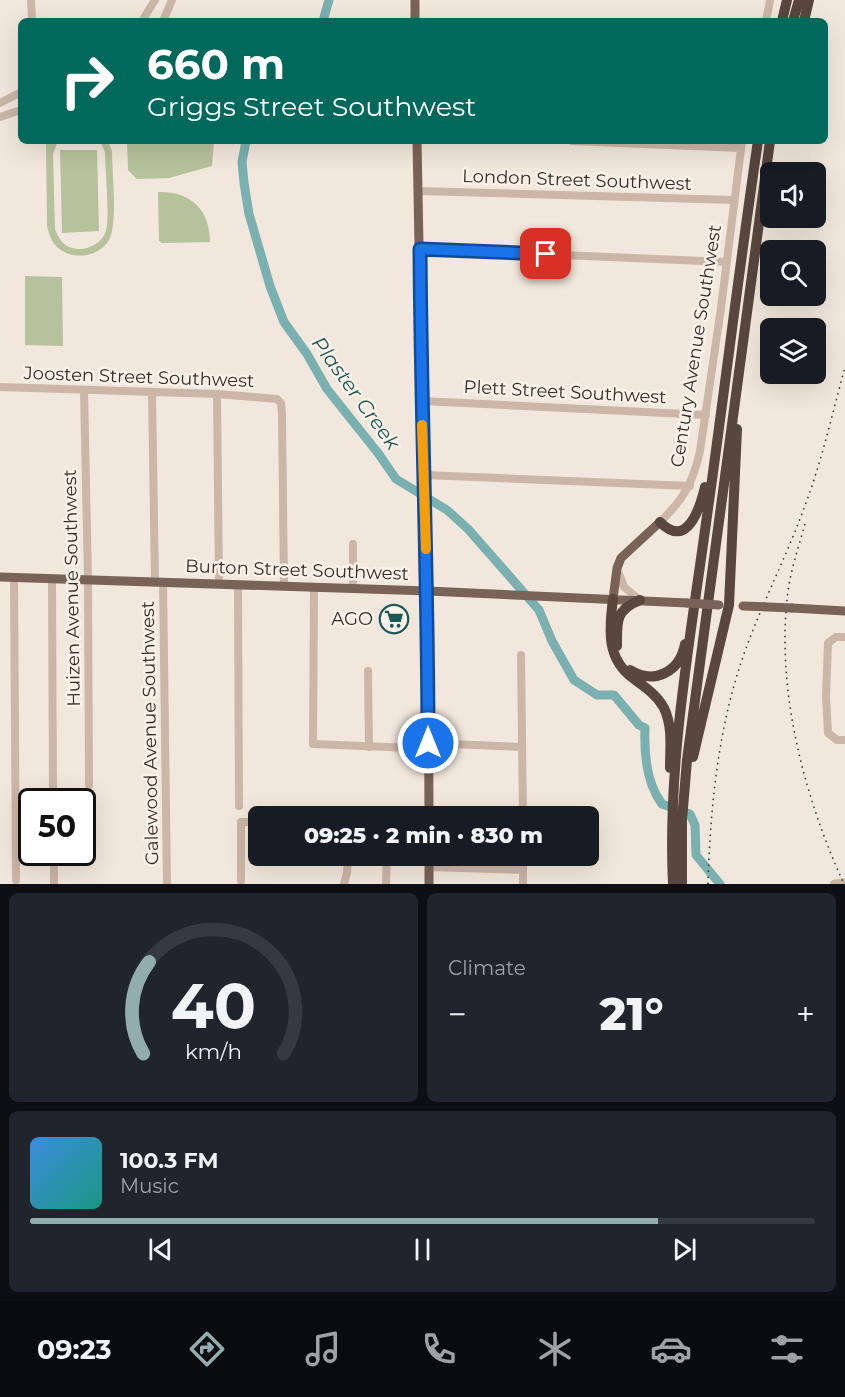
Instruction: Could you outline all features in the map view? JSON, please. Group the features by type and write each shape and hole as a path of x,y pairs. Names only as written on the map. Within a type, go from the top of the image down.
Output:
{"highway":[{"path":"783,18 787,0"},
{"path":"794,18 799,0"},
{"path":"805,18 809,0"},
{"path":"673,884 692,627 759,144"},
{"path":"682,884 681,792 770,144"},
{"path":"681,792 724,605 741,348"},
{"path":"660,522 666,528 676,531 686,528 695,518 702,500 720,429"},
{"path":"613,599 610,637 613,653 623,670 654,695 664,708 670,733 670,770 681,792"},
{"path":"639,600 626,606 620,613 617,646 620,658 627,668 636,673 654,676 672,669 682,654 686,637 692,627"}],"main road":[{"path":"415,0 415,18"},
{"path":"417,144 424,502 428,591 429,806"},
{"name":"Century Avenue Southwest","path":"613,599 617,568 623,555 660,522"},
{"name":"Burton Street Southwest","path":"0,577 428,591 845,611"},
{"path":"429,867 429,884"}],"street":[{"path":"31,0 32,18"},
{"path":"144,18 155,0"},
{"path":"164,18 172,0"},
{"path":"767,18 770,0"},
{"path":"0,103 18,94"},
{"path":"0,117 18,111"},
{"name":"Century Avenue Southwest","path":"660,522 677,505 690,486 697,465 727,262 741,144"},
{"name":"London Street Southwest","path":"418,191 734,200"},
{"path":"420,249 727,262"},
{"name":"Joosten Street Southwest","path":"0,387 217,394 277,399 281,403 282,415 284,586"},
{"name":"Huizen Avenue Southwest","path":"84,390 89,785"},
{"name":"Galewood Avenue Southwest","path":"152,392 167,884"},
{"path":"217,394 219,584"},
{"name":"Plett Street Southwest","path":"422,401 706,415"},
{"path":"424,479 690,486"},
{"path":"352,544 353,588"},
{"path":"617,568 624,587 639,600"},
{"path":"14,577 16,880"},
{"path":"52,579 53,788"},
{"path":"238,585 239,806"},
{"path":"314,587 313,744 412,748 428,743 522,747"},
{"path":"841,740 831,737 828,728 826,697 828,643 836,637 845,636"},
{"path":"521,655 523,806"},
{"path":"369,671 369,747"},
{"path":"241,881 241,822 248,822"},
{"path":"54,866 54,884"},
{"path":"344,884 347,866"},
{"path":"386,884 387,866"},
{"path":"523,866 524,884"},
{"path":"429,867 523,870"},
{"path":"834,884 845,882"}],"green space":[{"path":"46,144 57,144 53,154 55,229 61,240 73,248 90,247 104,235 107,224 107,204 105,152 101,144 109,144 112,151 114,205 113,227 107,242 102,248 87,255 71,255 57,247 50,237 47,226"},
{"path":"127,144 214,144 212,166 169,178 137,179 128,170"},
{"path":"60,150 97,150 99,231 62,233"},
{"path":"158,192 180,195 196,204 206,220 210,242 162,243 159,241"},
{"path":"25,276 62,277 63,346 25,345"}],"waterway":[{"name":"Plaster Creek","path":"324,18 329,0"},
{"name":"Plaster Creek","path":"245,144 242,162 249,214 270,286 284,322 307,354 327,389 396,479 447,510 468,529 539,610 552,641 574,680 597,695 614,695 639,725 645,728 647,768 652,787 662,804 690,814 695,825 696,855 720,884"}],"railway":[{"path":"708,884 716,777 731,698 753,631 809,493 845,367"},
{"path":"805,524 788,591 785,636 790,709 806,782 817,817 844,884"}],"slow traffic":[{"path":"422,425 426,549"}],"place":[{"name":"AGO","path":"394,619"}],"route":[{"path":"428,743 428,591 424,502 420,249 546,254"}]}
